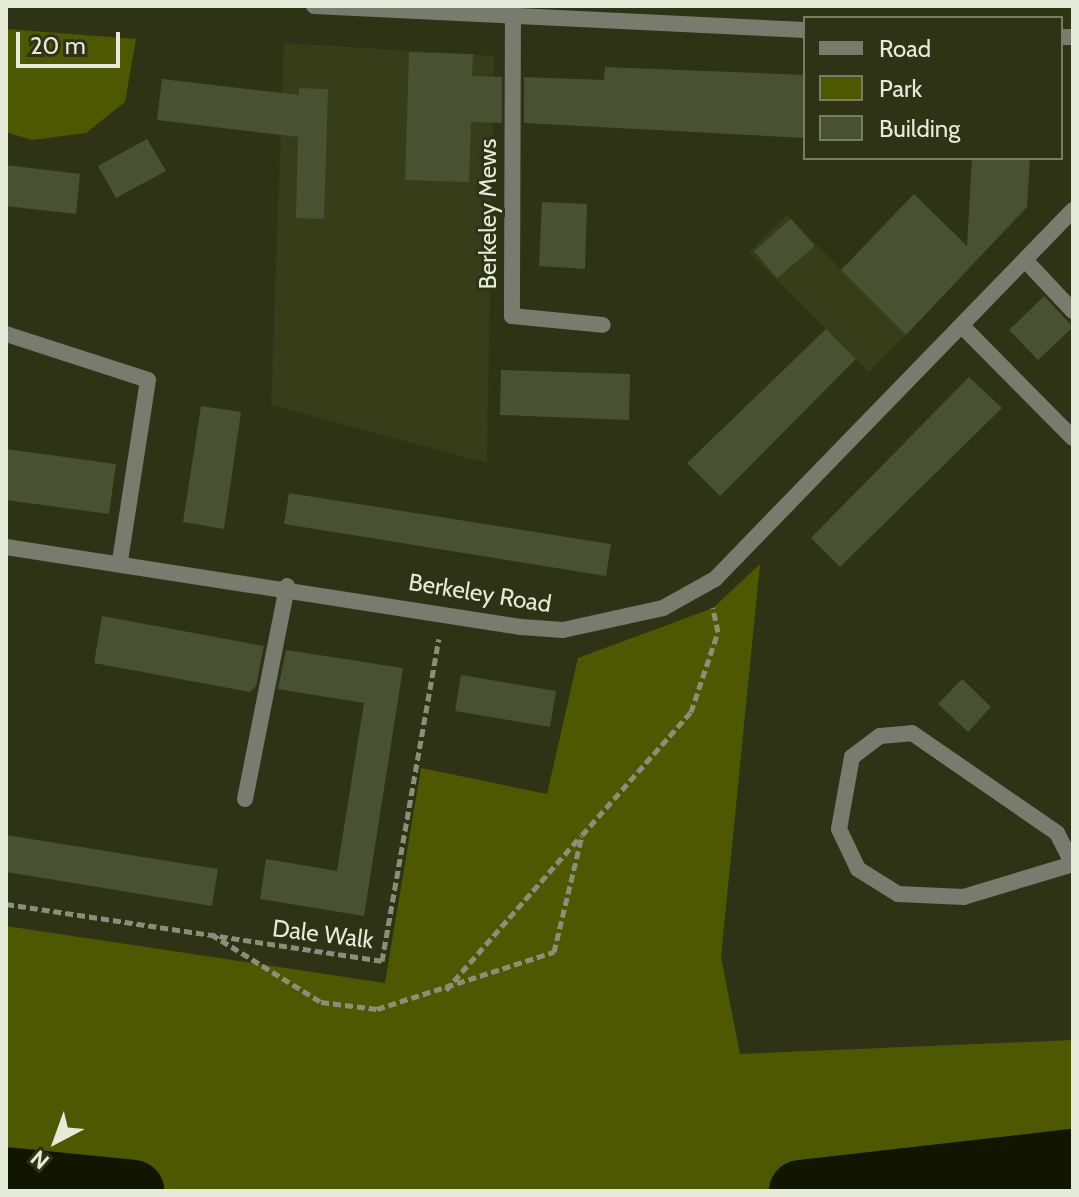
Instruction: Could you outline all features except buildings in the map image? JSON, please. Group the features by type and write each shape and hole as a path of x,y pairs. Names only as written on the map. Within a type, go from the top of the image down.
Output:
{"street":[{"path":"314,6 512,13 803,30"},
{"name":"Berkeley Mews","path":"512,13 512,316 603,325"},
{"name":"Berkeley Road","path":"6,547 120,560 563,630 663,608 715,579 963,327 1073,210"},
{"path":"1026,261 1073,311"},
{"path":"963,327 1073,438"},
{"path":"6,334 148,380 120,560"},
{"path":"245,799 287,586"},
{"path":"912,733 1057,833 1073,864 964,897 898,894 858,869 839,829 852,757 880,736 912,733"}],"path":[{"path":"446,990 691,712 718,632 715,579"},
{"name":"Dale Walk","path":"6,904 382,961 444,611"},
{"path":"211,934 321,1002 377,1009 446,990 554,952 582,835"}],"shaded area":[{"path":"284,43 494,56 487,463 271,405"},
{"path":"787,215 906,335 869,372 749,252"}],"green space":[{"path":"6,29 136,39 125,102 86,133 32,140 6,132"},
{"path":"760,564 721,957 740,1054 1073,1040 1073,1191 6,1191 6,926 385,983 421,768 547,794 578,658 713,608"}],"waterway":[{"path":"800,1191 1073,1160"},
{"path":"6,1178 133,1191"}]}
